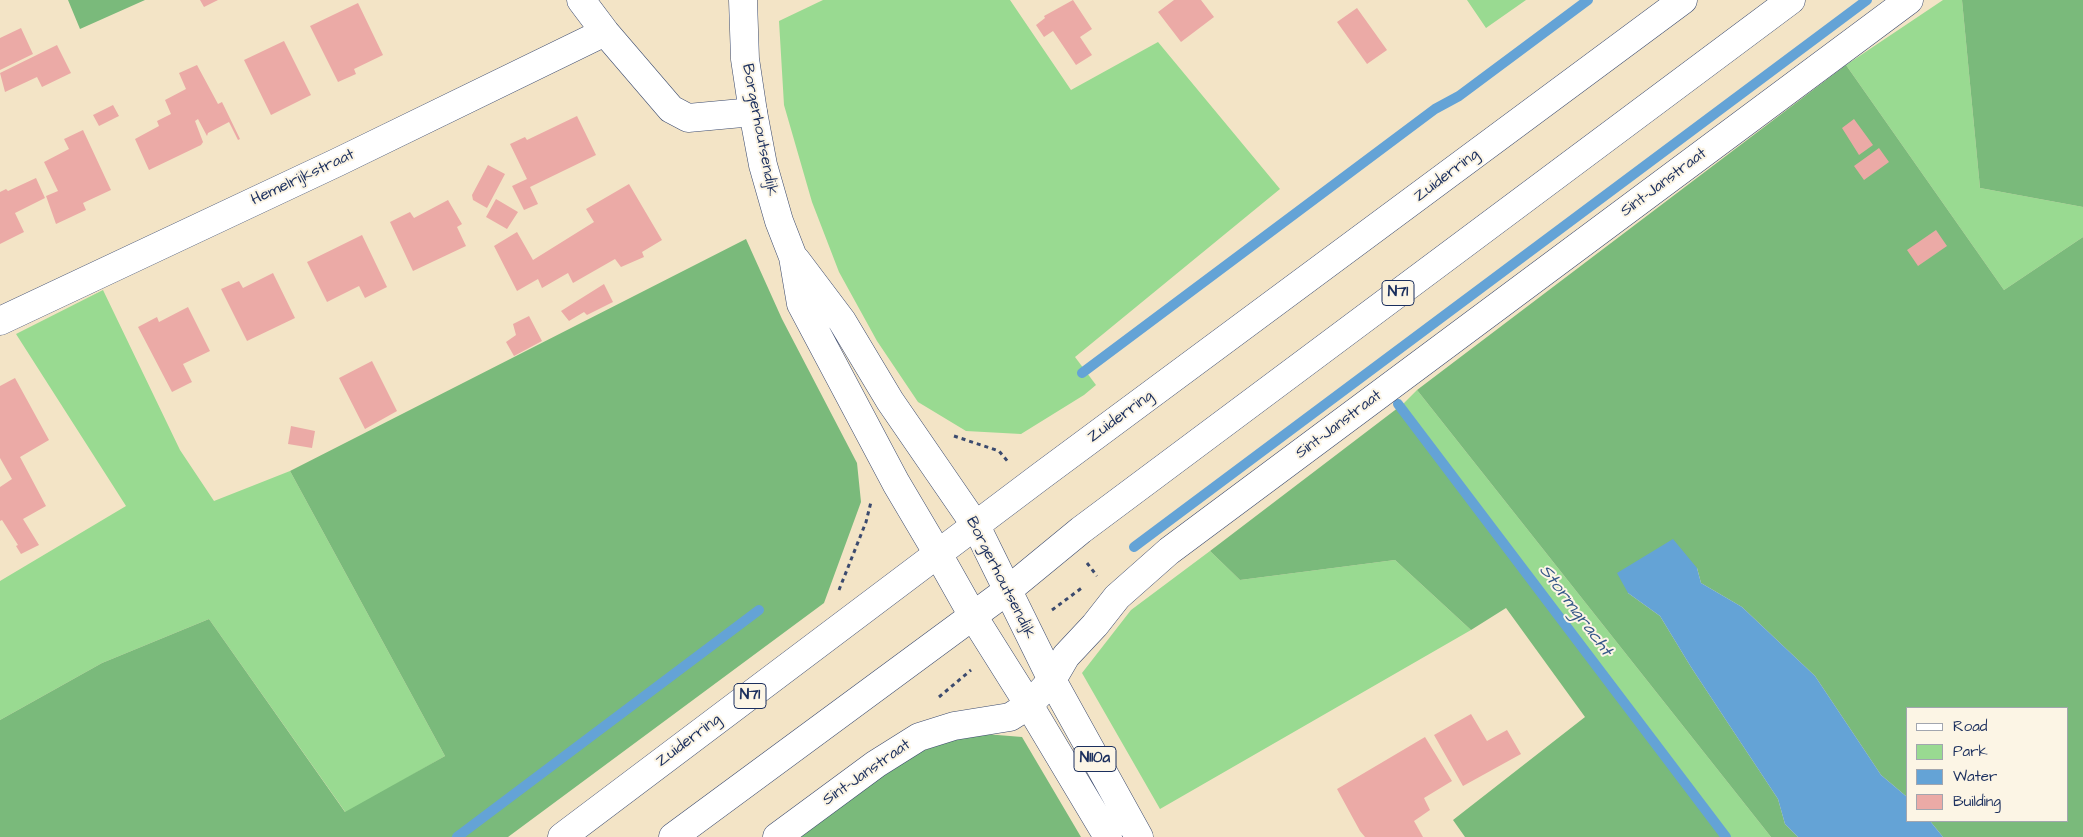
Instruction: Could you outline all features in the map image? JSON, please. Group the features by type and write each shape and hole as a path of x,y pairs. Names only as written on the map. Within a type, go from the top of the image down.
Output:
{"main road":[{"path":"581,0 605,32 671,109 688,118 752,112"},
{"name":"Borgerhoutsendijk","path":"743,0 744,59 752,112 763,164 779,221 793,257 801,304 896,483 973,616 1108,837"},
{"name":"Zuiderring","path":"562,837 1028,486 1683,0"},
{"name":"N71","path":"673,837 1008,590 1069,539 1791,0"},
{"name":"Sint-Janstraat","path":"777,837 876,764 919,736 954,726 1010,717 1029,705 1052,680 1066,656 1096,625 1117,597 1169,551 1909,0"},
{"name":"Hemelrijkstraat","path":"0,321 329,166 605,32"},
{"name":"Borgerhoutsendijk","path":"793,257 842,321 890,401 976,526 1052,680 1139,837"}],"path":[{"path":"952,436 999,451 1028,486"},
{"path":"852,620 839,599 838,587 866,522 872,497"},
{"path":"1069,539 1097,577"}],"green space":[{"path":"68,0 145,0 80,29"},
{"path":"823,0 1010,0 1071,90 1158,42 1280,189 1075,357 1096,385 1084,395 1021,434 966,431 918,402 877,341 839,272 812,202 784,105 779,21"},
{"path":"1467,0 1526,0 1486,28"},
{"path":"1943,0 1962,0 1980,188 2083,207 2083,237 2004,290 1846,65"},
{"path":"1962,0 2083,0 2083,207 1980,188"},
{"path":"1846,65 2004,290 2083,237 2083,837 1943,837 1931,822 2068,822 2068,707 1906,707 1906,796 1881,775 1815,676 1742,607 1701,583 1697,568 1628,593 1660,616 1691,667 1778,799 1785,824 1798,837 1771,837 1417,390"},
{"path":"746,239 782,319 857,463 861,502 824,603 508,837 0,837 0,720 102,663 209,619 345,812 445,756 290,471"},
{"path":"103,290 180,450 214,501 290,471 445,756 346,813 209,619 102,663 0,720 0,581 126,506 16,334"},
{"path":"1417,390 1771,837 1722,837 1403,404"},
{"path":"1403,404 1722,837 1465,837 1453,820 1585,717 1506,608 1471,630 1395,560 1240,580 1210,551"},
{"path":"1210,551 1240,580 1395,560 1471,630 1160,809 1082,673 1131,610"},
{"path":"973,733 1022,737 1081,837 797,837 852,796 922,751"}],"water":[{"path":"1673,539 1697,568 1701,583 1742,607 1815,676 1881,775 1906,796 1906,822 1931,822 1943,837 1798,837 1785,824 1778,799 1691,667 1660,616 1628,593 1617,573"}],"building":[{"path":"200,0 218,0 204,7"},
{"path":"1073,0 1092,29 1080,37 1092,55 1076,65 1053,31 1044,37 1036,25 1045,18 1044,16"},
{"path":"1174,0 1201,0 1214,17 1181,42 1158,12"},
{"path":"358,3 383,55 354,69 356,74 338,82 310,26"},
{"path":"1357,8 1387,50 1367,64 1337,22"},
{"path":"21,28 33,54 0,70 0,38"},
{"path":"284,41 311,95 271,115 244,60"},
{"path":"57,45 71,73 42,87 37,77 5,92 0,73"},
{"path":"197,65 218,104 222,102 240,139 238,140 229,122 208,133 207,136 198,119 195,121 203,142 201,145 149,170 135,139 159,126 157,121 171,114 165,100 186,89 179,73"},
{"path":"113,105 119,116 99,126 93,115"},
{"path":"577,116 596,155 530,187 538,204 524,210 512,186 527,179 510,144 525,137 527,140"},
{"path":"1854,119 1873,145 1859,155 1842,128"},
{"path":"83,130 111,190 83,203 86,210 56,224 46,196 58,191 44,162 69,149 64,139"},
{"path":"1879,148 1889,162 1864,180 1854,166"},
{"path":"488,165 505,174 487,208 473,200 472,195"},
{"path":"36,178 45,198 15,213 24,232 0,244 0,192 6,189 8,191"},
{"path":"629,184 662,240 642,252 644,257 621,267 615,259 573,283 568,273 542,288 538,279 517,291 494,246 517,232 533,260 594,222 586,209"},
{"path":"496,199 518,212 507,229 486,217"},
{"path":"448,200 462,224 457,227 466,246 413,271 390,222 410,212 414,218"},
{"path":"1936,230 1947,246 1918,266 1907,250"},
{"path":"362,235 387,287 365,298 359,286 327,302 307,262"},
{"path":"273,273 295,318 247,341 221,289 239,281 243,288"},
{"path":"604,284 613,302 587,315 584,312 569,321 561,311"},
{"path":"188,307 210,351 183,364 192,382 172,392 138,327 157,317 159,322"},
{"path":"529,316 542,341 514,356 506,342 516,335 513,324"},
{"path":"372,361 397,411 365,429 339,378"},
{"path":"15,378 49,440 20,457 46,506 23,519 39,545 21,554 16,546 18,545 2,520 0,521 0,487 12,479 0,458 0,386"},
{"path":"291,426 315,431 312,448 288,444"},
{"path":"1471,714 1487,741 1507,730 1521,754 1463,786 1434,735"},
{"path":"1425,737 1452,781 1424,798 1430,810 1414,821 1423,837 1365,837 1337,789"}],"waterway":[{"path":"1082,373 1435,109 1459,96 1588,0"},
{"path":"1134,547 1867,0"},
{"name":"Stormgracht","path":"1398,404 1726,837"},
{"path":"457,837 759,610"}]}
